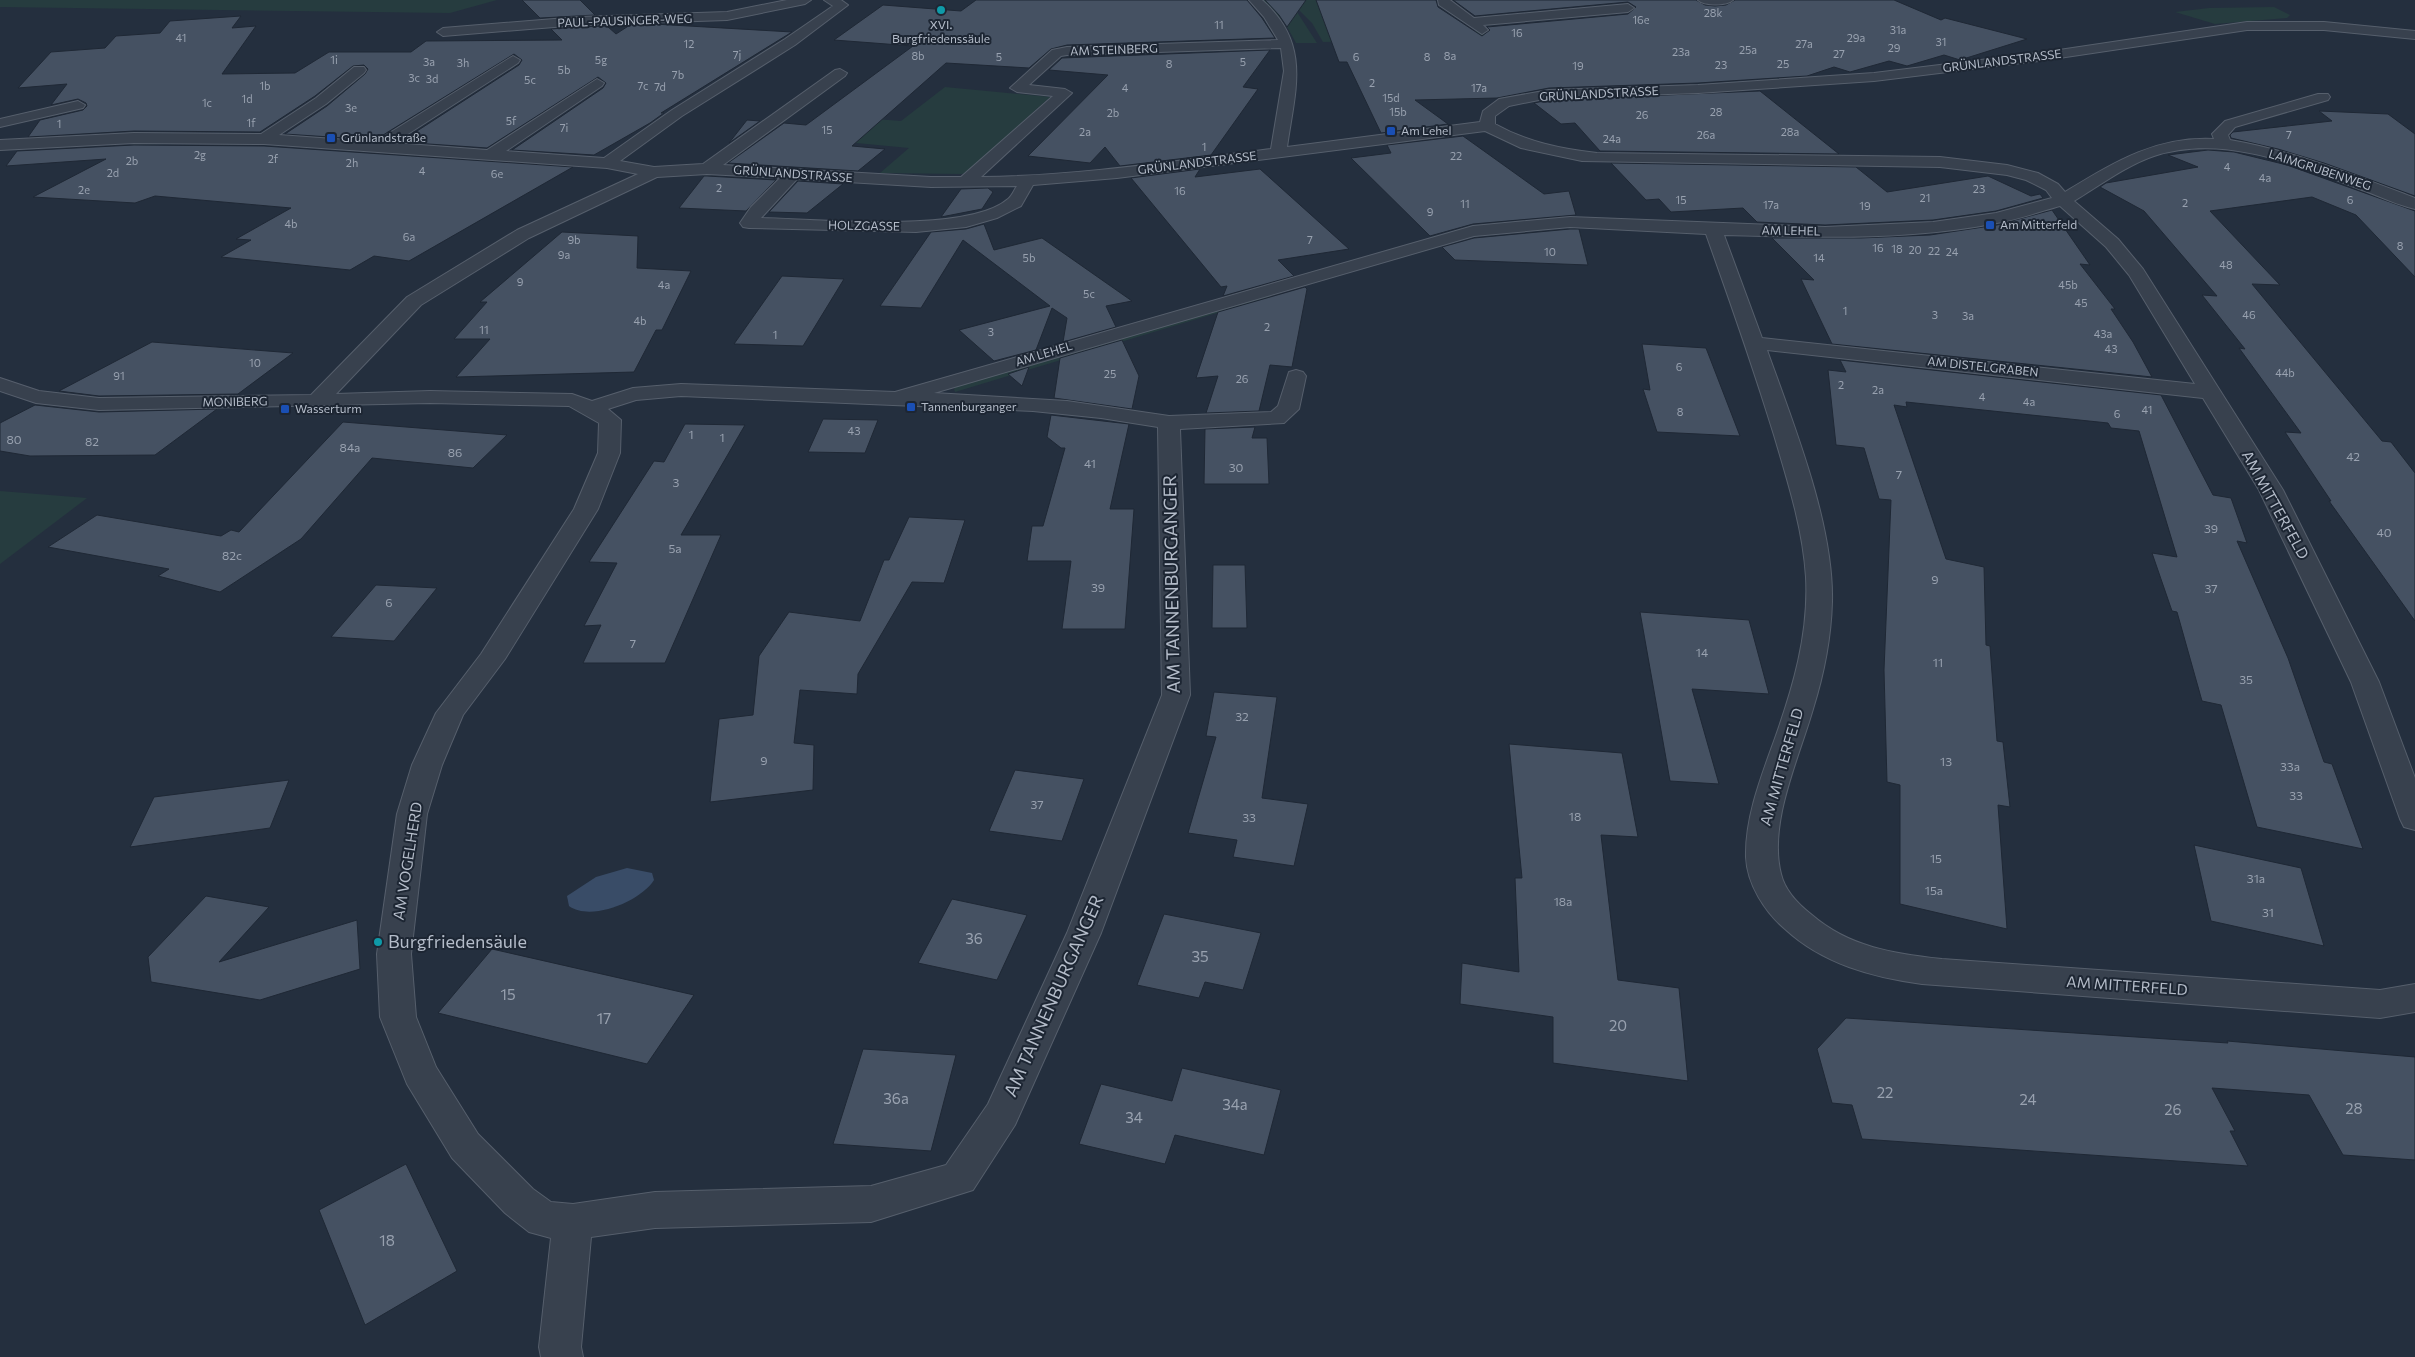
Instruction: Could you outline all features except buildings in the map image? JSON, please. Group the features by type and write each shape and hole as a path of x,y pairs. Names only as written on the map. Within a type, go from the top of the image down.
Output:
{"street":[{"name":"PAUL-PAUSINGER-WEG","path":"443,32 578,21 727,16 805,0"},
{"path":"607,163 677,113 790,42 842,5 830,0"},
{"path":"1255,0 1274,21 1285,44 1291,70 1278,153"},
{"path":"1444,0 1443,2 1477,26 1628,8"},
{"path":"1704,0 1727,0"},
{"name":"GRÜNLANDSTRASSE","path":"0,145 134,138 264,139 607,163 654,172 707,169 965,182 1028,181 1117,173 1487,126 1488,114 1504,102 1549,94 1698,89 1874,77 2076,52 2219,28 2295,24 2415,35"},
{"name":"AM STEINBERG","path":"965,182 1065,93 1017,88 1057,53 1285,44"},
{"path":"378,148 513,60"},
{"path":"264,139 321,101 358,70"},
{"name":"GRÜNLANDSTRASSE","path":"707,169 840,73"},
{"path":"490,155 597,83"},
{"path":"2223,144 2220,134 2230,124 2323,97"},
{"path":"0,122 78,105"},
{"path":"1487,126 1524,145 1560,154 1597,158 1796,159 1973,164 2032,176 2052,187 2063,200"},
{"name":"LAIMGRUBENWEG","path":"2063,200 2110,172 2149,152 2200,143 2223,144 2259,150 2314,166 2415,204"},
{"name":"GRÜNLANDSTRASSE","path":"317,401 414,301 522,234 654,172"},
{"name":"HOLZGASSE","path":"793,174 757,211 749,223 916,227 966,222 990,214 1015,202 1028,181"},
{"name":"AM LEHEL","path":"591,408 633,394 681,390 896,398 1125,330 1473,231 1510,226 1570,222 1825,232 1933,227 1997,218 2063,200"},
{"name":"AM MITTERFELD","path":"2063,200 2112,242 2137,273 2271,490 2365,682 2415,819"},
{"name":"AM MITTERFELD","path":"1713,229 1755,343 1798,476 1816,556 1819,596 1817,635 1806,688 1765,820 1761,851 1764,875 1776,900 1802,925 1828,944 1862,958 1897,966 2075,982 2380,1004 2415,998"},
{"name":"AM DISTELGRABEN","path":"1755,343 2210,392"},
{"path":"896,398 1061,406 1130,414 1169,423 1276,418 1288,409 1296,376"},
{"name":"MONIBERG","path":"0,384 36,397 99,404 317,401 430,397 572,400 591,408"},
{"name":"AM VOGELHERD","path":"573,1222 543,1219 519,1201 465,1146 420,1073 398,1017 394,954 412,814 427,765 450,713 492,659 586,510 609,453 610,420 591,408"},
{"name":"AM TANNENBURGANGER","path":"573,1222 655,1210 871,1204 959,1178 1002,1114 1011,1096 1084,933 1176,695 1169,423"},
{"path":"562,1357 560,1347 573,1222"}],"green space":[{"path":"0,0 497,0 450,13 0,7"},
{"path":"1262,0 1282,0 1297,12 1317,43 1296,43 1285,23"},
{"path":"1289,0 1322,0 1469,31 1481,31 1491,39 1323,42 1312,23"},
{"path":"2274,7 2290,15 2287,18 2215,24 2175,12 2209,8"},
{"path":"945,87 1050,97 968,171 962,174 880,173 909,148 835,141 863,118 901,121"},
{"path":"1272,292 1270,297 955,392 954,389 956,386"},
{"path":"0,491 87,498 0,564"}],"water":[{"path":"627,868 652,873 654,880 648,888 638,895 615,907 590,912 569,906 567,896 596,877"}],"place":[{"name":"XVI. Burgfriedenssäule","path":"941,10"},
{"name":"Am Lehel","path":"1391,131"},
{"name":"Grünlandstraße","path":"331,138"},
{"name":"Am Mitterfeld","path":"1990,225"},
{"name":"Tannenburganger","path":"911,407"},
{"name":"Wasserturm","path":"285,409"},
{"name":"Burgfriedensäule","path":"378,942"}]}
